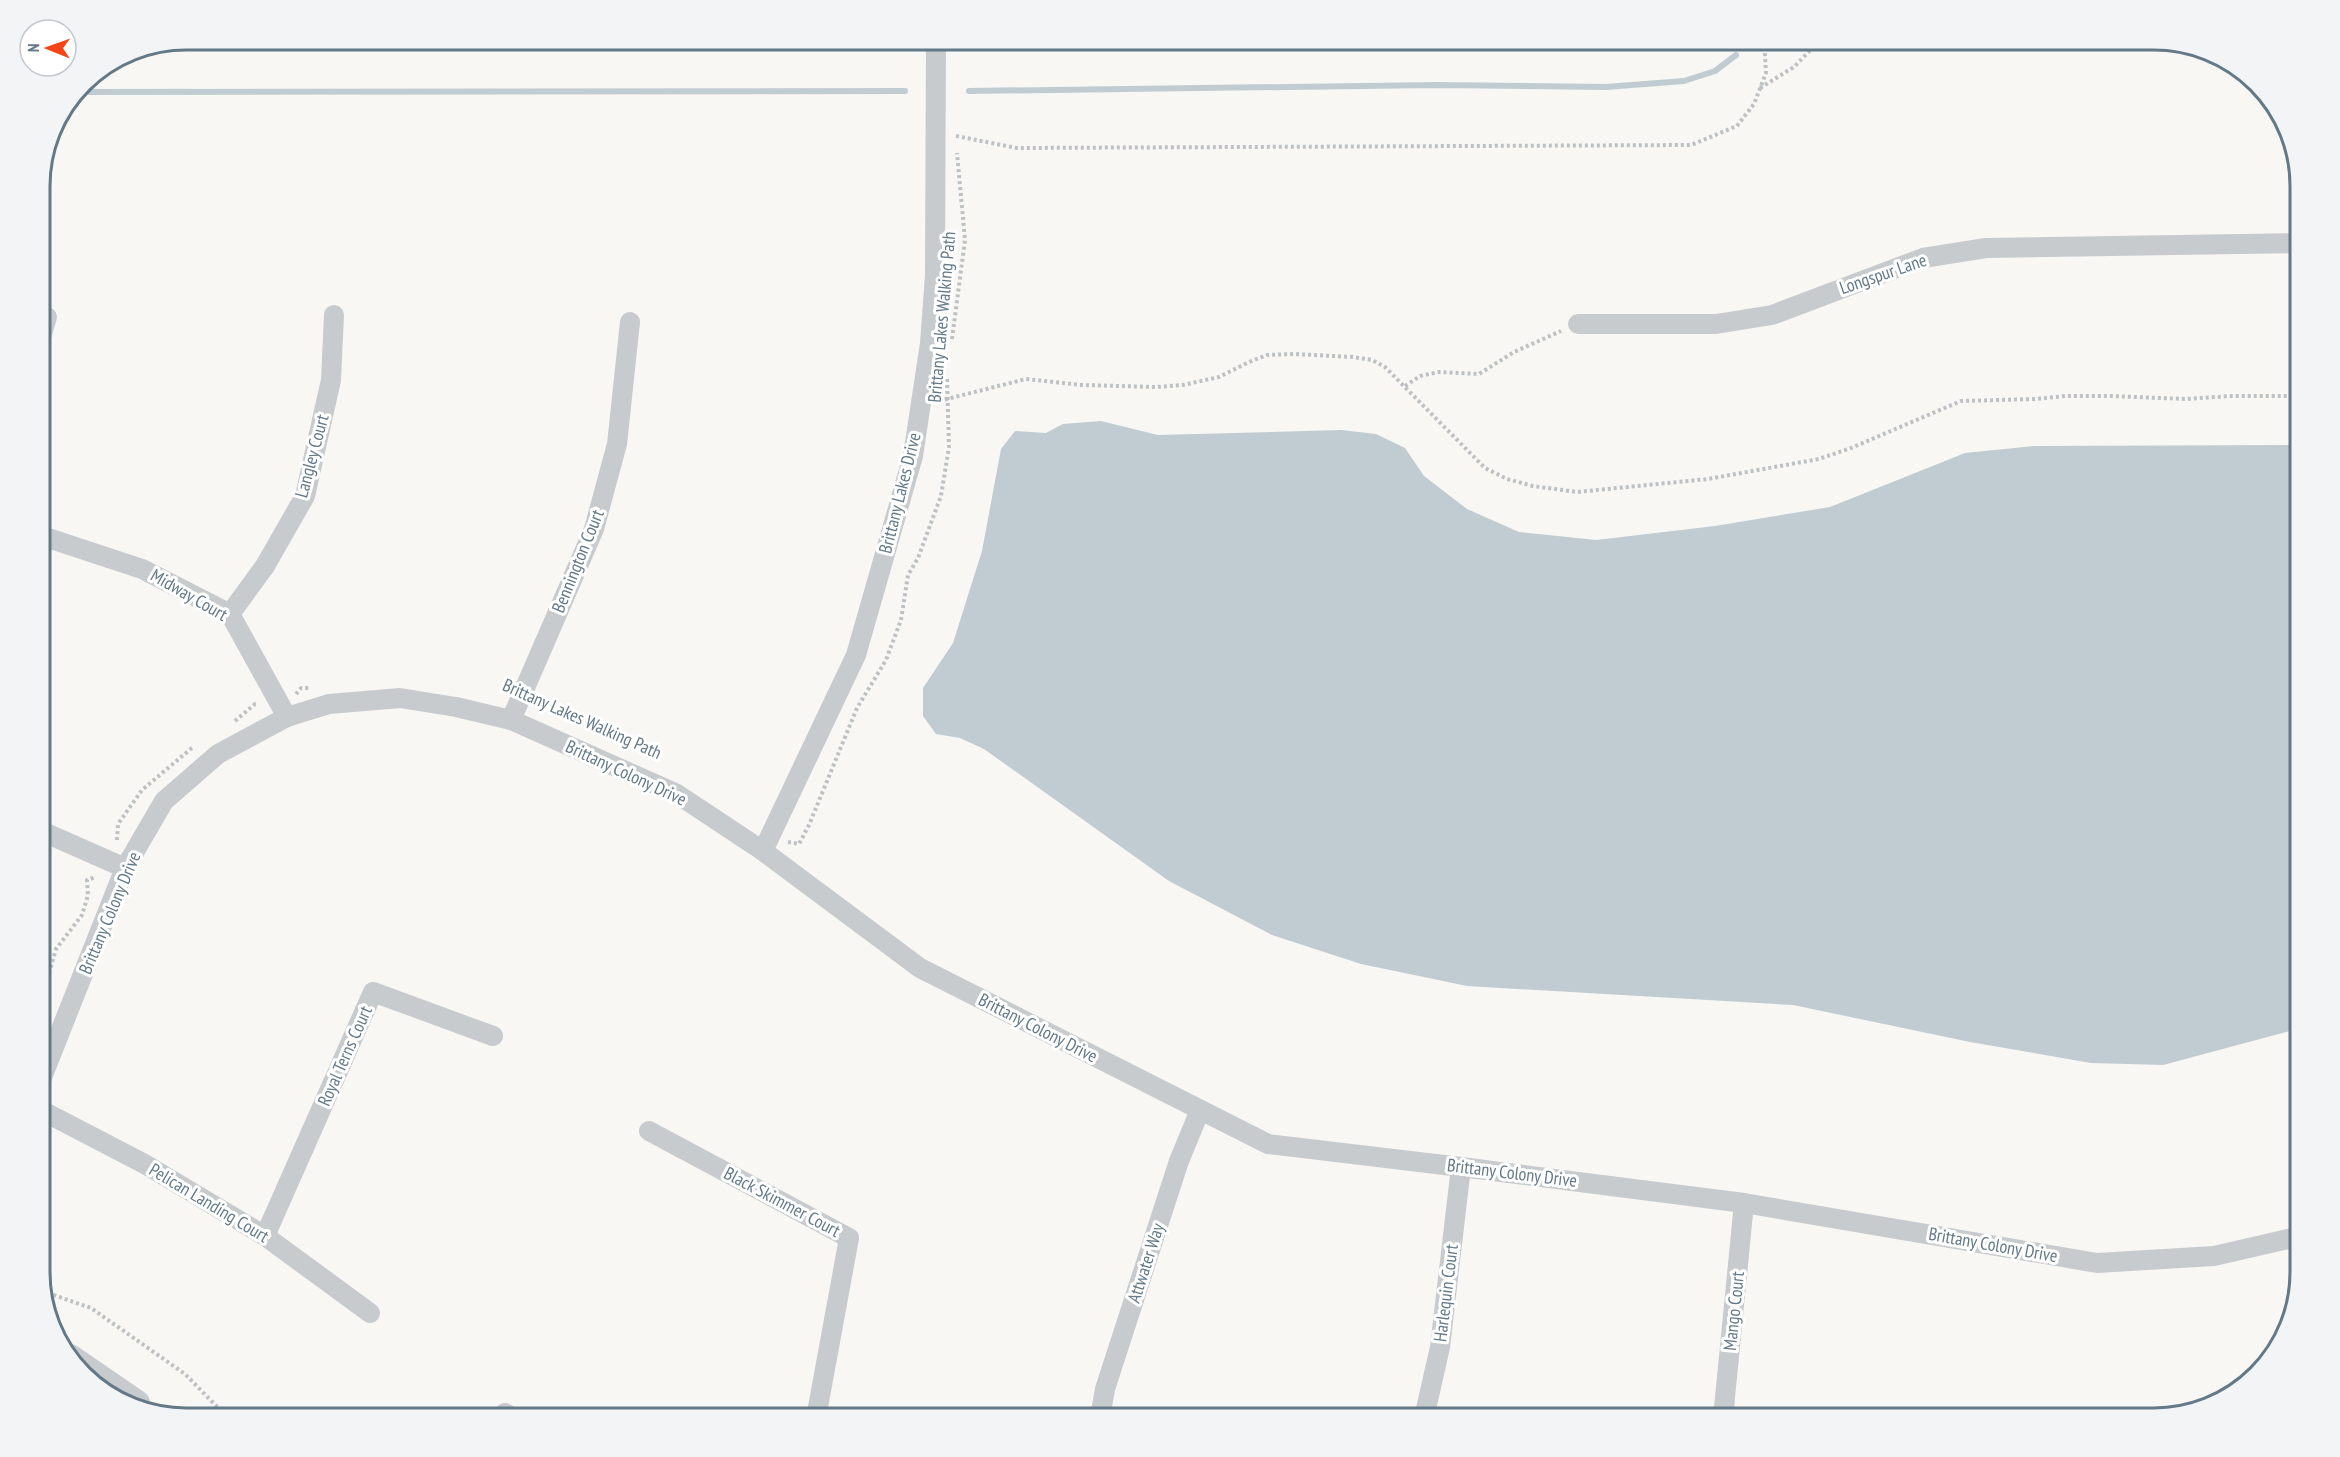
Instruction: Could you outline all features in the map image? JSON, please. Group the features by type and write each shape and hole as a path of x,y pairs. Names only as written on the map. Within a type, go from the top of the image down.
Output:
{"street":[{"name":"Brittany Lakes Drive","path":"763,851 856,655 913,456 930,343 935,275 936,50"},
{"name":"Longspur Lane","path":"1578,324 1716,324 1772,315 1923,258 1986,248 2290,243"},
{"name":"Langley Court","path":"230,614 265,566 305,496 331,380 334,315"},
{"name":"Bennington Court","path":"510,720 594,529 616,444 630,322"},
{"name":"Midway Court","path":"50,539 142,568 230,614 282,709"},
{"name":"Brittany Colony Drive","path":"50,1057 125,868 164,801 218,754 282,709 400,698 456,707 510,720 677,795 763,851 920,968 1268,1144 1744,1203 2097,1263 2214,1256 2290,1239"},
{"path":"50,835 125,868"},
{"name":"Royal Terns Court","path":"265,1236 373,992 492,1035"},
{"name":"Attwater Way","path":"1102,1408 1105,1389 1179,1161 1200,1110"},
{"name":"Pelican Landing Court","path":"50,1115 143,1163 265,1236 370,1313"},
{"name":"Black Skimmer Court","path":"649,1131 849,1238 818,1408"},
{"name":"Harlequin Court","path":"1426,1408 1440,1347 1461,1167"},
{"name":"Mango Court","path":"1724,1408 1744,1203"}],"path":[{"path":"956,136 1017,148 1691,145 1737,126 1754,104 1766,73 1765,50"},
{"path":"1760,88 1794,67 1810,50"},
{"name":"Brittany Lakes Walking Path","path":"952,340 966,240 955,128"},
{"path":"1405,386 1420,376 1439,372 1479,374 1537,340 1578,324"},
{"path":"921,406 1026,379 1080,385 1156,387 1183,385 1219,377 1267,356 1294,354 1372,360 1385,367 1405,386 1485,468 1533,486 1577,492 1708,479 1819,459 1851,448 1961,401 2066,396 2185,399 2290,396"},
{"name":"Brittany Lakes Walking Path","path":"772,832 788,842 799,844 857,708 886,660 901,620 908,575 918,558 940,496 949,447 948,374"},
{"path":"226,727 255,704 282,709 301,687 320,686"},
{"path":"50,970 56,949 82,915 88,895 87,880 98,876 117,841 118,824 142,790 200,742"},
{"path":"52,1294 91,1308 185,1374 218,1408"}],"shaded area":[{"path":"1101,421 1158,435 1341,430 1376,434 1405,448 1424,476 1467,509 1519,532 1596,540 1715,526 1830,507 1965,453 2035,446 2290,445 2290,1031 2163,1065 2091,1063 1970,1042 1793,1005 1467,986 1361,964 1272,935 1169,881 984,749 960,738 936,734 923,716 923,688 953,643 982,551 1001,449 1015,431 1046,433 1063,424"}],"waterway":[{"path":"969,91 1438,85 1606,87 1684,81 1715,71 1736,55"},
{"path":"87,92 905,91"}]}
